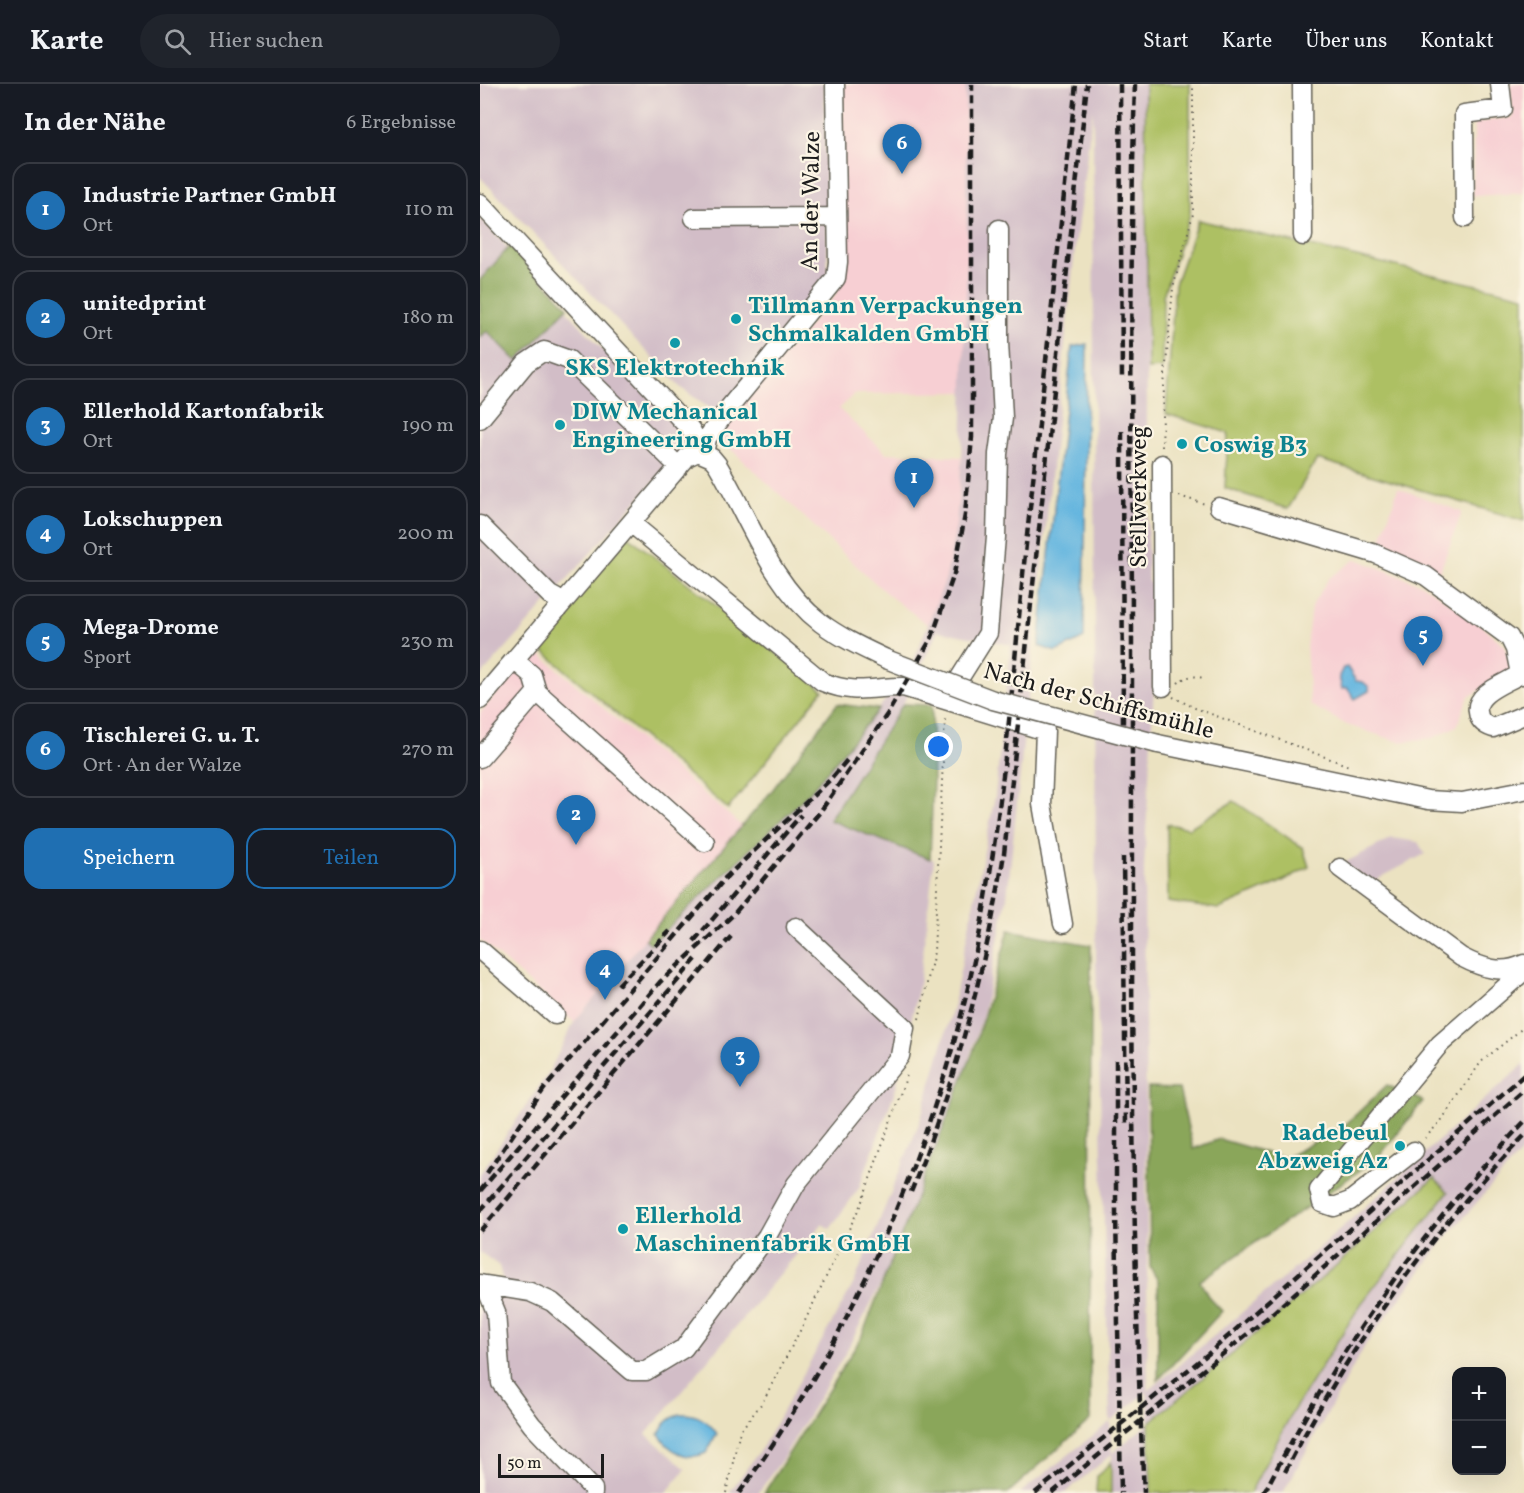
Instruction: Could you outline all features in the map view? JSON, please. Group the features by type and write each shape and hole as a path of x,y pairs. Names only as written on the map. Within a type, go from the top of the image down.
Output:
{"street":[{"name":"An der Walze","path":"704,454 707,438 728,410 836,278 835,84"},
{"path":"1302,84 1303,236"},
{"path":"1465,218 1464,114 1503,109 1500,84"},
{"name":"Nach der Schiffsmühle","path":"480,203 692,430 704,454 717,464 769,562 799,602 819,621 847,640 886,659 993,700 1158,744 1350,786 1428,800 1462,802 1524,790"},
{"path":"694,218 837,217"},
{"path":"946,700 988,633 996,537 998,454 1003,418 999,342 999,229"},
{"path":"480,419 526,363 544,351 555,353 569,360 679,467"},
{"path":"480,700 679,467 693,453 704,454"},
{"name":"Stellwerkweg","path":"1162,464 1163,687"},
{"path":"1219,507 1376,554 1426,576 1509,637 1515,649 1522,674 1479,699 1477,706 1479,718 1485,725 1493,728 1524,715"},
{"name":"Nach der Schiffsmühle","path":"631,523 823,682 837,688 863,692 882,687 903,687 1045,731 1042,804 1063,924"},
{"path":"480,525 550,595 563,602"},
{"path":"514,660 532,675 537,692 705,842"},
{"path":"480,758 537,692"},
{"path":"1340,868 1461,957 1484,969 1501,969 1524,964"},
{"path":"483,1284 530,1292 552,1302 632,1371 646,1371 684,1348 767,1236 796,1184 900,1056 905,1028 795,927"},
{"path":"480,950 555,1016"},
{"path":"1414,1150 1350,1201 1334,1206 1322,1203 1319,1190 1440,1044 1524,970"},
{"path":"483,1284 496,1312 501,1383 532,1425 581,1473 593,1489 593,1493"}],"path":[{"name":"Stellwerkweg","path":"1162,464 1164,386 1173,288 1193,214 1193,84"},
{"path":"1161,494 1173,493 1196,502 1219,507"},
{"path":"1163,687 1176,685 1185,678 1194,676 1203,678"},
{"path":"1163,687 1176,700 1352,767 1350,786"},
{"path":"1414,1150 1441,1120 1481,1062 1524,1027"}],"shaded area":[{"path":"480,84 824,84 828,286 716,413 680,387 480,177"},
{"path":"843,84 965,84 967,249 964,392 854,394 839,409 886,453 962,457 956,525 946,578 928,625 887,594 721,440 720,431 728,419 834,297 842,278"},
{"path":"965,84 1145,84 1148,581 1159,594 1144,869 1148,1391 1319,1248 1524,1064 1524,1149 1443,1241 1366,1344 1283,1493 1250,1493 1293,1411 1361,1304 1448,1193 1434,1178 1321,1279 1149,1423 1147,1392 1110,1422 1096,962 1093,109 1077,230 1007,898 983,1014 947,1130 902,1243 846,1352 783,1458 758,1493 729,1493 763,1446 854,1283 920,1121 953,1007 995,796 1011,645 938,631 903,704 829,820 934,860 919,986 896,1088 859,1188 830,1229 822,1224 646,1434 686,1469 666,1493 480,1493 480,1292 507,1297 499,1266 480,1252 480,1174 549,1072 574,1022 645,939 651,944 809,793 910,670 946,578 956,525 962,457 967,249"},
{"path":"1510,84 1524,84 1524,193 1473,196 1474,123 1513,117"},
{"path":"480,218 639,388 691,433 684,448 480,677"},
{"path":"1398,488 1462,512 1438,577 1378,549"},
{"path":"1356,559 1423,585 1468,614 1504,645 1513,672 1468,697 1457,726 1433,738 1400,742 1347,725 1310,705 1306,647 1311,607 1329,578"},
{"path":"534,649 742,826 574,1022 480,940 480,713"},
{"path":"1392,838 1418,842 1425,854 1372,882 1342,864"},
{"path":"1110,1422 1112,1453 1149,1423 1151,1493 1111,1493 1112,1454 1065,1493 1020,1493"}],"green space":[{"path":"1145,84 1190,84 1190,214 1163,296 1162,368 1148,369"},
{"path":"1198,220 1524,296 1524,521 1317,459 1288,509 1225,488 1228,433 1166,414 1175,284"},
{"path":"510,246 568,307 517,361 487,331 480,338 480,280"},
{"path":"628,536 823,690 728,809 537,646"},
{"path":"837,704 879,709 809,793 651,944 645,939 770,793"},
{"path":"903,704 932,705 933,781 930,859 829,820"},
{"path":"1234,801 1303,848 1309,867 1279,883 1219,909 1168,902 1167,824 1189,828"},
{"path":"1009,930 1091,945 1090,1420 1008,1493 764,1493 861,1338 973,1052"},
{"path":"1387,1085 1423,1101 1378,1158 1200,1281 1208,1296 1222,1311 1158,1380 1158,1281 1150,1267 1148,1088 1179,1089 1193,1149 1219,1139 1285,1158 1344,1126"},
{"path":"1434,1178 1448,1192 1361,1304 1293,1411 1250,1493 1151,1493 1149,1423 1321,1279"},
{"path":"1111,1462 1111,1493 1096,1493 1097,1476"}],"water":[{"path":"1087,344 1084,638 1056,652 1039,646 1072,347"},
{"path":"1347,667 1356,681 1363,682 1369,687 1369,691 1355,699 1347,688 1342,689 1339,676 1343,668"},
{"path":"680,1414 702,1418 717,1434 706,1453 692,1456 679,1453 673,1450 659,1434 670,1420"}],"railway":[{"path":"480,1191 660,982 733,915 820,812 888,713 932,637 954,574 965,515 972,437 972,84"},
{"path":"739,1493 782,1430 822,1363 859,1293 892,1220 921,1145 946,1070 966,995 990,875 1002,783 1076,84"},
{"path":"911,1192 927,1151 967,1026 988,941 1004,854 1087,84"},
{"path":"1120,84 1122,380"},
{"path":"1135,84 1131,304 1133,1082 1136,1288 1144,1493"},
{"path":"1122,431 1123,743"},
{"path":"724,879 832,778 847,760"},
{"path":"694,941 801,815"},
{"path":"1123,857 1126,1127"},
{"path":"487,1173 544,1089 730,873"},
{"path":"618,985 670,931"},
{"path":"480,1231 734,933"},
{"path":"480,1211 696,959"},
{"path":"1116,1060 1121,1493"},
{"path":"1035,1493 1208,1354 1524,1075"},
{"path":"1052,1493 1267,1318 1524,1090"},
{"path":"1264,1493 1319,1393 1380,1298 1449,1208 1524,1122"},
{"path":"1285,1472 1335,1382 1392,1295 1455,1213 1524,1136"}],"place":[{"name":"Tischlerei G. u. T.","path":"902,174"},
{"name":"Tillmann Verpackungen Schmalkalden GmbH","path":"736,319"},
{"name":"SKS Elektrotechnik","path":"675,343"},
{"name":"DIW Mechanical Engineering GmbH","path":"560,425"},
{"name":"Coswig B3","path":"1182,444"},
{"name":"Industrie Partner GmbH","path":"914,508"},
{"name":"Mega-Drome","path":"1423,666"},
{"name":"unitedprint","path":"576,845"},
{"name":"Lokschuppen","path":"605,1000"},
{"name":"Ellerhold Kartonfabrik","path":"740,1087"},
{"name":"Radebeul Abzweig Az","path":"1400,1146"},
{"name":"Ellerhold Maschinenfabrik GmbH","path":"623,1229"}]}
